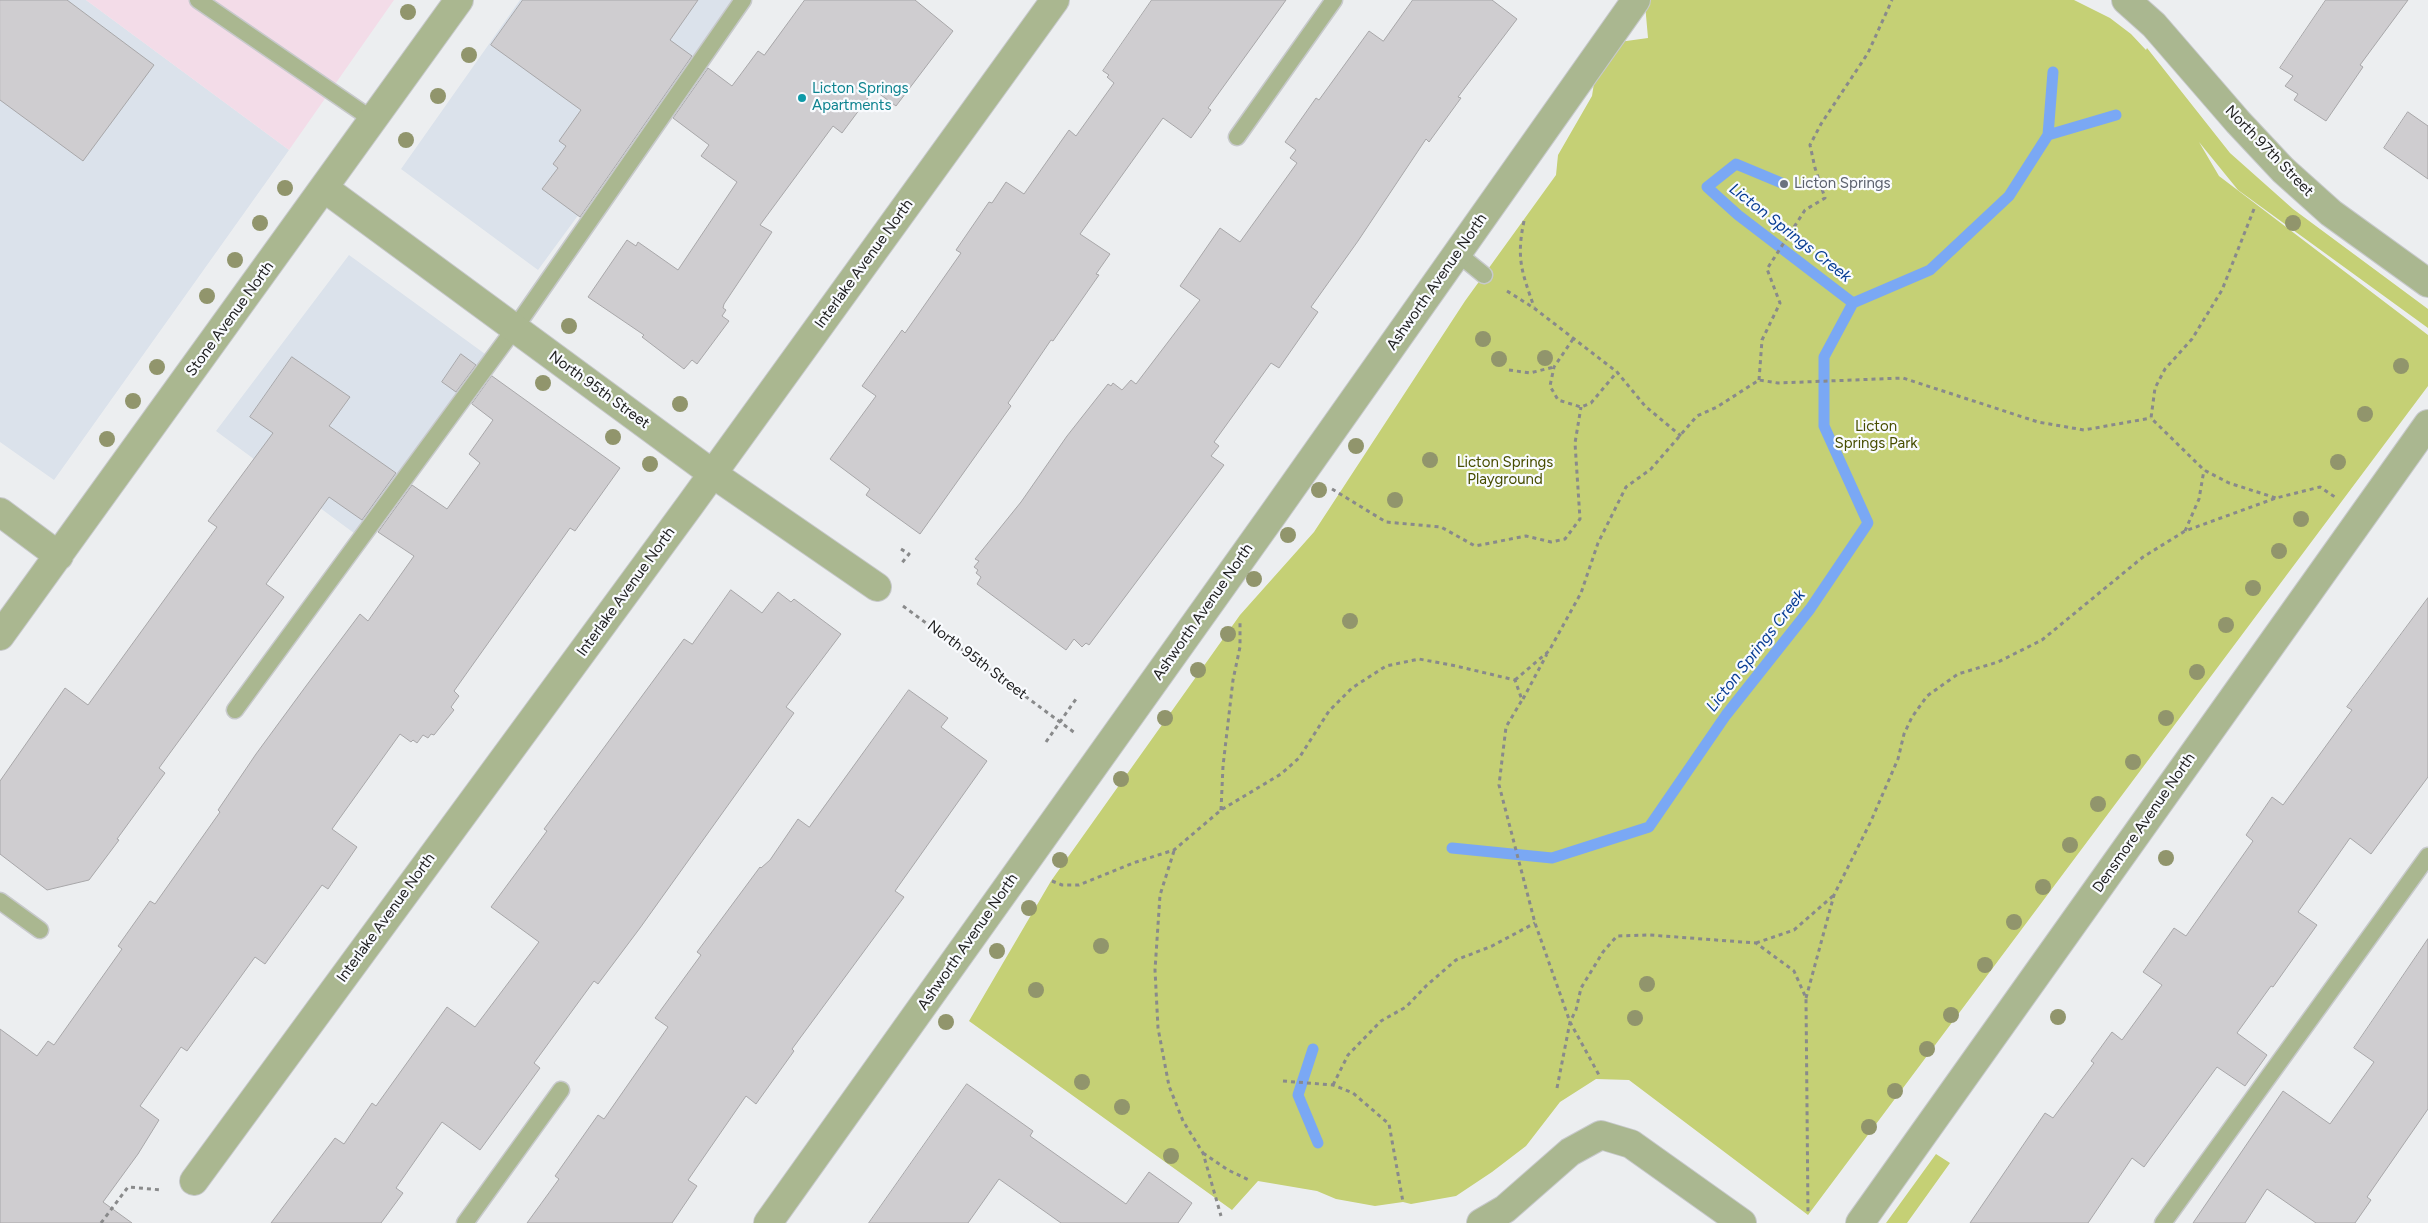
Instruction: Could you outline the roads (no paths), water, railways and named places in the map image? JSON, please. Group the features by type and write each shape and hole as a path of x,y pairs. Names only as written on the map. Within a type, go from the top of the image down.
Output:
{"street":[{"name":"Stone Avenue North","path":"0,636 459,0"},
{"name":"Interlake Avenue North","path":"194,1181 713,474 1054,0"},
{"name":"Ashworth Avenue North","path":"768,1223 1636,0"},
{"name":"North 97th Street","path":"2140,4 2238,122 2283,170 2331,213 2428,283"},
{"name":"North 95th Street","path":"324,188 713,474 878,587"},
{"name":"Densmore Avenue North","path":"1860,1223 2428,424"},
{"path":"0,512 59,556"},
{"path":"1481,1223 1505,1209 1570,1152 1601,1135 1631,1144 1742,1223"}],"lane":[{"path":"198,0 373,120"},
{"path":"236,710 515,328 743,0"},
{"path":"1237,137 1334,0"},
{"path":"1457,253 1484,275"},
{"path":"2163,1223 2428,856"},
{"path":"0,901 40,930"},
{"path":"466,1223 561,1090"}],"waterway":[{"name":"Licton Springs Creek","path":"1853,303 1930,270 2009,196 2048,135 2053,72"},
{"name":"Licton Springs Creek","path":"2048,135 2116,115"},
{"name":"Licton Springs Creek","path":"1452,848 1552,858 1649,827 1726,715 1810,609 1868,523 1824,426 1824,357 1853,303 1738,215 1707,187 1736,164 1784,184"},
{"name":"Licton Springs Creek","path":"1313,1049 1298,1095 1318,1143"}],"place":[{"name":"Licton Springs Apartments","path":"802,98"},
{"name":"Licton Springs","path":"1784,184"}],"park label":[{"name":"Licton Springs Park","path":"1876,436"},
{"name":"Licton Springs Playground","path":"1505,472"}]}
